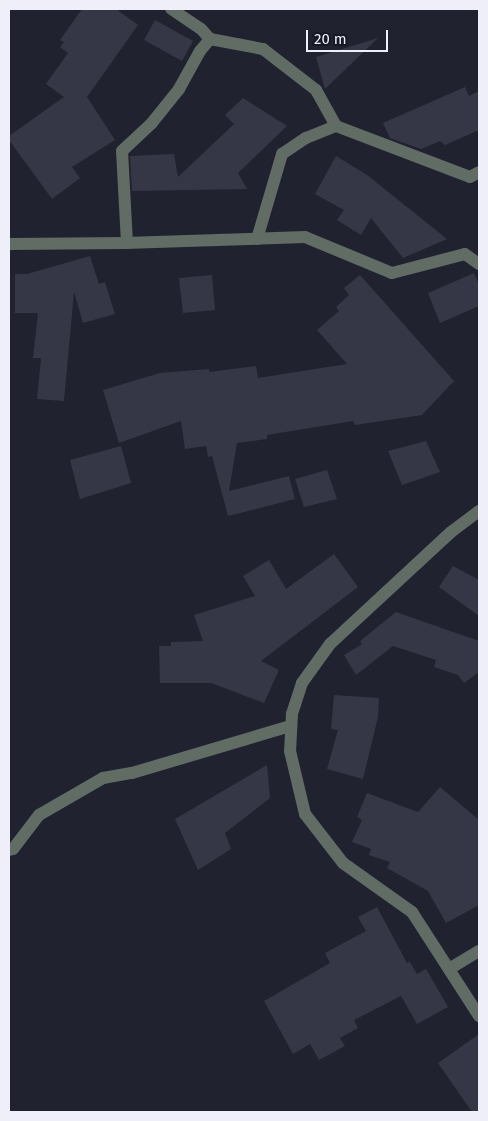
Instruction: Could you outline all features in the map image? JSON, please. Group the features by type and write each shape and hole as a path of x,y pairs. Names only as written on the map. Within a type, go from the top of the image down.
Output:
{"street":[{"path":"171,9 201,29 210,39 263,49 316,90 336,126 470,178 479,172"},
{"path":"126,243 122,151 151,124 173,96 210,39"},
{"path":"257,239 282,154 306,138 336,126"},
{"path":"9,244 126,243 305,237 392,273 465,254 479,264"},
{"path":"479,511 451,532 330,644 302,683 292,714 290,751 305,814 343,862 412,912 479,1016"},
{"path":"9,850 13,850 39,814 103,778 132,773 291,726"},
{"path":"448,969 479,952"}],"building":[{"path":"82,9 116,9 138,25 87,97 115,140 72,167 80,178 52,199 9,140 9,136 64,97 46,84 68,53 60,47 64,42 60,40"},
{"path":"155,20 193,41 182,61 144,40"},
{"path":"378,38 325,89 316,57"},
{"path":"465,87 469,96 479,91 479,130 445,145 440,141 421,149 390,138 383,123"},
{"path":"243,98 287,126 238,173 247,189 132,191 130,156 174,154 178,177 234,124 225,115"},
{"path":"336,156 367,175 447,239 403,258 371,218 361,235 337,220 344,210 315,194"},
{"path":"90,256 99,284 105,282 115,314 83,323 74,292 64,401 37,399 41,358 33,358 38,313 15,313 15,274 27,274"},
{"path":"474,273 479,285 479,306 440,323 428,293"},
{"path":"212,275 215,310 183,313 179,278"},
{"path":"360,275 454,381 422,415 355,425 353,421 267,435 267,439 237,443 229,491 289,476 295,499 228,516 212,456 208,457 206,446 185,449 181,421 119,443 103,390 160,373 209,369 209,372 256,366 258,378 347,364 317,330 339,311 336,307 349,295 344,288"},
{"path":"426,441 440,472 402,485 388,451"},
{"path":"121,446 131,483 80,499 70,460"},
{"path":"327,470 337,499 304,507 295,479"},
{"path":"334,554 358,587 261,661 279,670 264,703 211,683 160,683 159,646 171,646 171,642 203,641 194,615 255,596 243,576 269,560 286,589"},
{"path":"453,566 479,580 479,616 439,587"},
{"path":"396,612 479,641 479,672 464,683 458,675 434,667 436,660 393,646 356,675 344,655 362,644 360,641"},
{"path":"334,695 379,698 378,717 363,779 327,769 338,730 331,729"},
{"path":"267,765 270,798 225,833 231,849 198,870 175,819"},
{"path":"440,787 479,820 479,905 446,923 428,891 387,868 390,862 369,855 371,849 352,842 362,820 357,817 367,793 418,812"},
{"path":"377,907 407,963 410,962 417,974 426,969 448,1007 417,1024 401,996 354,1020 358,1028 340,1038 345,1046 319,1060 310,1044 293,1054 264,1001 330,963 325,953 366,931 358,917"},
{"path":"479,1034 479,1112 472,1112 438,1063"}]}
